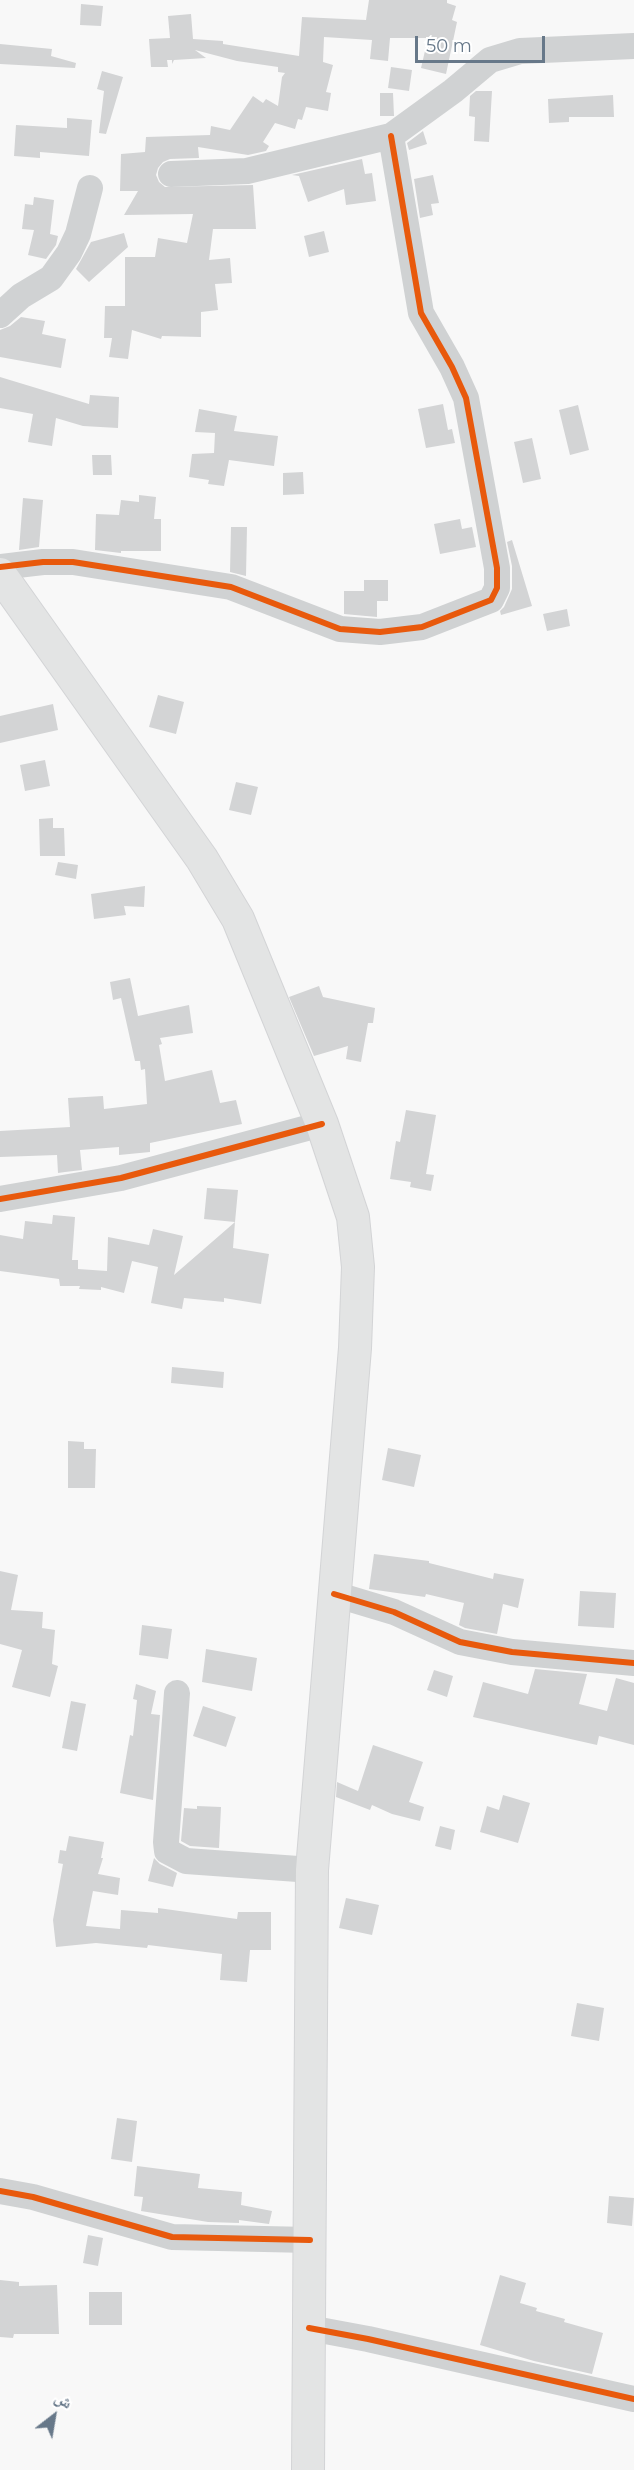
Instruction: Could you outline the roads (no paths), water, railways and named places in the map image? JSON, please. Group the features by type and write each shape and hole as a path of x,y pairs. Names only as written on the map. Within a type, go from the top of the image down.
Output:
{"main road":[{"path":"0,574 202,859 238,919 322,1124 353,1217 358,1267 355,1348 312,1870 308,2470"}],"street":[{"path":"171,174 248,171 391,136 453,91 490,60 520,51 634,46"},
{"path":"0,567 43,562 73,562 231,587 340,629 380,632 423,627 491,600 497,588 497,568 466,398 452,367 421,313 391,136"},
{"path":"0,315 21,296 51,278 69,253 78,234 90,188"},
{"path":"0,1199 121,1178 322,1124"},
{"path":"334,1594 394,1612 460,1642 512,1652 634,1663"},
{"path":"177,1693 167,1851 186,1861 312,1870"},
{"path":"0,2191 33,2197 172,2237 310,2240"},
{"path":"309,2328 368,2339 634,2399"}]}
